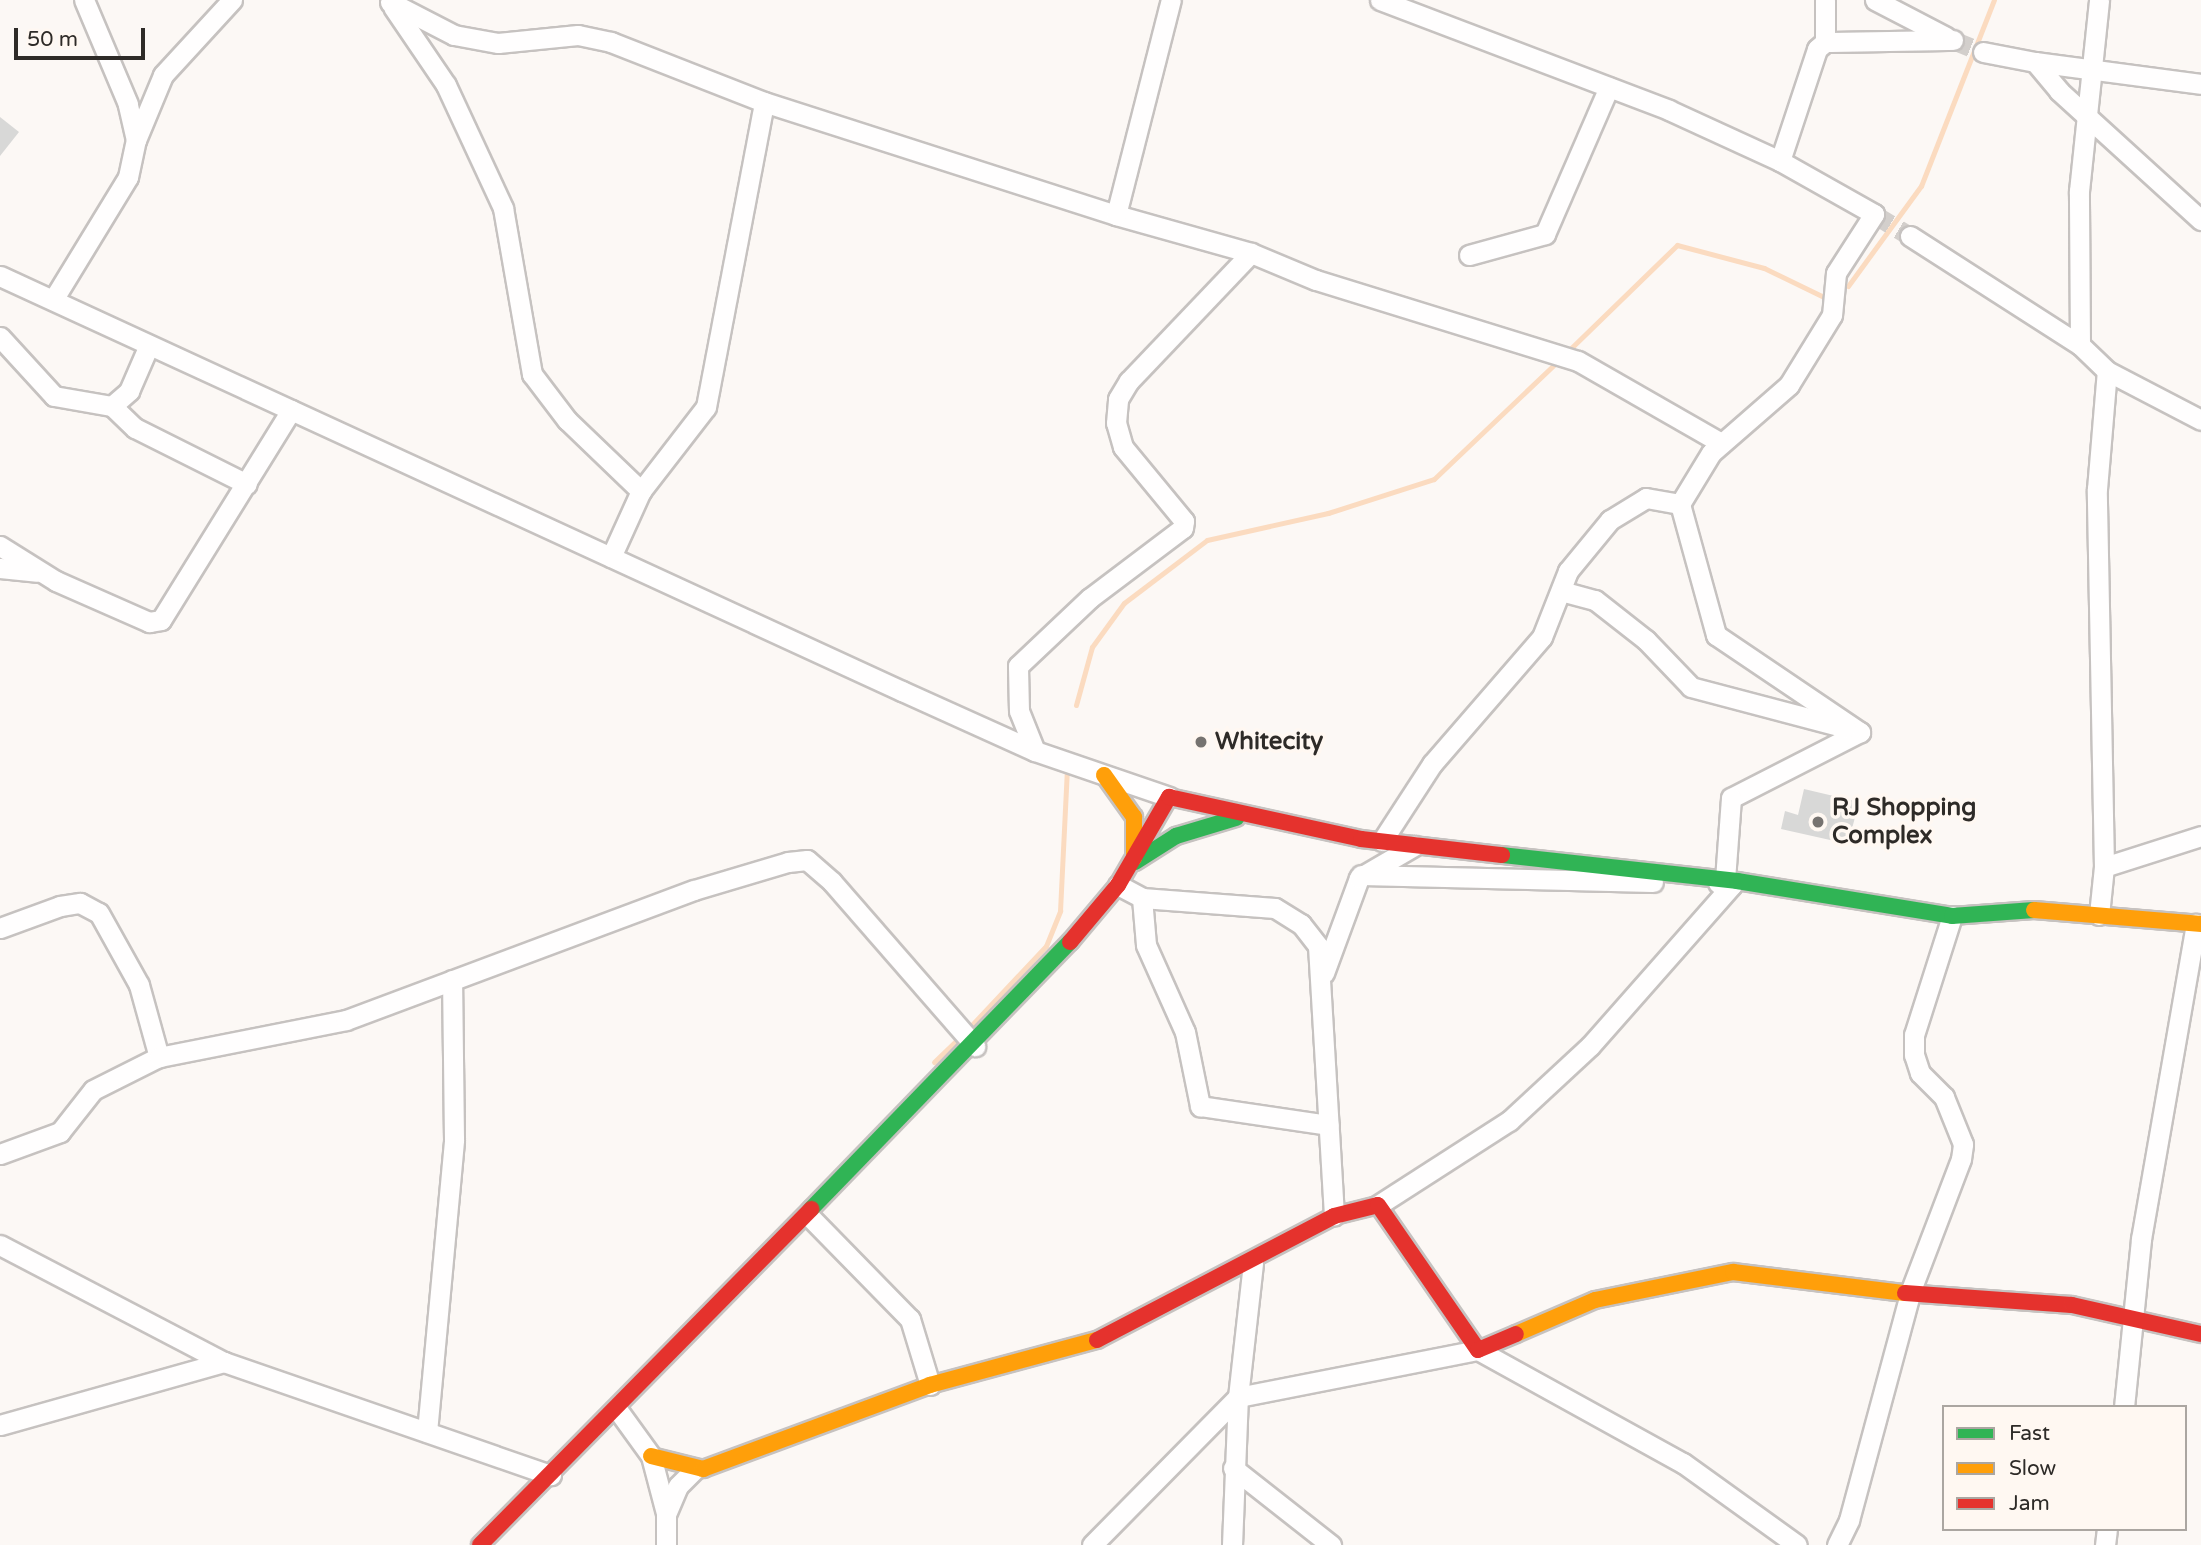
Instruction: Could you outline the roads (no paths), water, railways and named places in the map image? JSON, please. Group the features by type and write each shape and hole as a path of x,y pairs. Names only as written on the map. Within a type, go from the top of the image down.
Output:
{"street":[{"path":"84,0 128,104 135,140"},
{"path":"52,300 128,177 135,140 163,75 232,0"},
{"path":"1116,215 1171,0"},
{"path":"1380,0 1609,87 1780,162 1874,214 1836,273 1832,315 1789,385 1721,443 1694,475 1680,504 1716,635 1860,732"},
{"path":"1825,0 1825,42"},
{"path":"1780,162 1817,49 1825,42 1953,40 1874,0"},
{"path":"2080,345 2079,191 2090,119 2099,0"},
{"path":"389,1 454,35 498,43 578,35 611,42 764,102 1116,215 1251,253 1316,280 1578,361 1721,443"},
{"path":"389,1 446,85 503,208 532,374 567,420 641,491"},
{"path":"1983,52 2094,71 2201,84"},
{"path":"2035,62 2090,119 2201,220"},
{"path":"1469,255 1545,234 1609,87"},
{"path":"611,557 641,491 706,407 764,102"},
{"path":"1910,236 2080,345 2107,371 2201,420"},
{"path":"1035,751 1019,711 1018,666 1090,598 1183,528 1184,521 1123,447 1116,424 1118,399 1129,381 1251,253"},
{"path":"0,276 1035,751 1169,797 1247,816 1414,846 1725,879 1952,916 2032,910 2198,924 2141,1239 2124,1405"},
{"path":"1,340 54,396 112,407 135,428 247,484"},
{"path":"112,407 129,391 149,345"},
{"path":"2099,915 2104,867 2097,489 2107,371"},
{"path":"0,546 43,572 149,622 161,621 291,410"},
{"path":"1382,841 1432,764 1542,637 1561,591 1584,550 1628,505 1646,498 1680,504"},
{"path":"0,568 43,572"},
{"path":"1561,591 1595,600 1647,640 1691,687 1860,732"},
{"path":"1725,879 1731,798 1860,732"},
{"path":"1104,775 1134,817 1134,863"},
{"path":"480,1545 975,1046 1118,885 1134,863 1169,797"},
{"path":"1134,863 1200,826 1247,816"},
{"path":"2104,867 2201,836"},
{"path":"1323,974 1361,875 1414,846"},
{"path":"0,1154 60,1132 93,1090 159,1057 346,1020 694,890 807,860 832,882 975,1046"},
{"path":"666,1513 678,1486 694,1470 930,1385 1111,1336 1253,1263 1334,1216 1378,1205 1508,1121 1590,1046 1732,885 1361,875"},
{"path":"1118,885 1142,898 1275,908 1301,924 1318,946 1323,974 1334,1216"},
{"path":"1142,898 1146,945 1185,1032 1200,1106 1329,1125"},
{"path":"0,928 60,906 80,903 99,913 139,985 159,1057"},
{"path":"1837,1545 1849,1520 1911,1290 1963,1144 1944,1097 1920,1073 1914,1055 1914,1035 1952,916"},
{"path":"427,1432 454,1139 452,980"},
{"path":"1378,1205 1478,1350 1683,1463 1797,1545"},
{"path":"808,1215 910,1319 930,1385"},
{"path":"0,1245 224,1362 551,1475"},
{"path":"1232,1545 1233,1468 1238,1397 1253,1263"},
{"path":"1092,1545 1238,1397 1478,1350 1595,1300 1733,1272 1832,1287 1911,1290 2134,1316 2201,1334"},
{"path":"0,1425 224,1362"},
{"path":"617,1409 651,1456 666,1513 666,1545"},
{"path":"651,1456 694,1470"},
{"path":"1233,1468 1331,1545"}],"waterway":[{"path":"1848,286 1921,186 1994,0"},
{"path":"1566,353 1677,245 1764,268 1824,297"},
{"path":"1076,705 1092,647 1124,603 1207,540 1328,513 1434,479 1559,360"},
{"path":"967,1030 1046,946 1060,911 1067,770"},
{"path":"934,1062 960,1037"}],"tunnel":[{"path":"1953,40 1983,52"},
{"path":"1874,214 1910,236"}],"place":[{"name":"Whitecity","path":"1201,742"},
{"name":"RJ Shopping Complex","path":"1818,822"}]}
